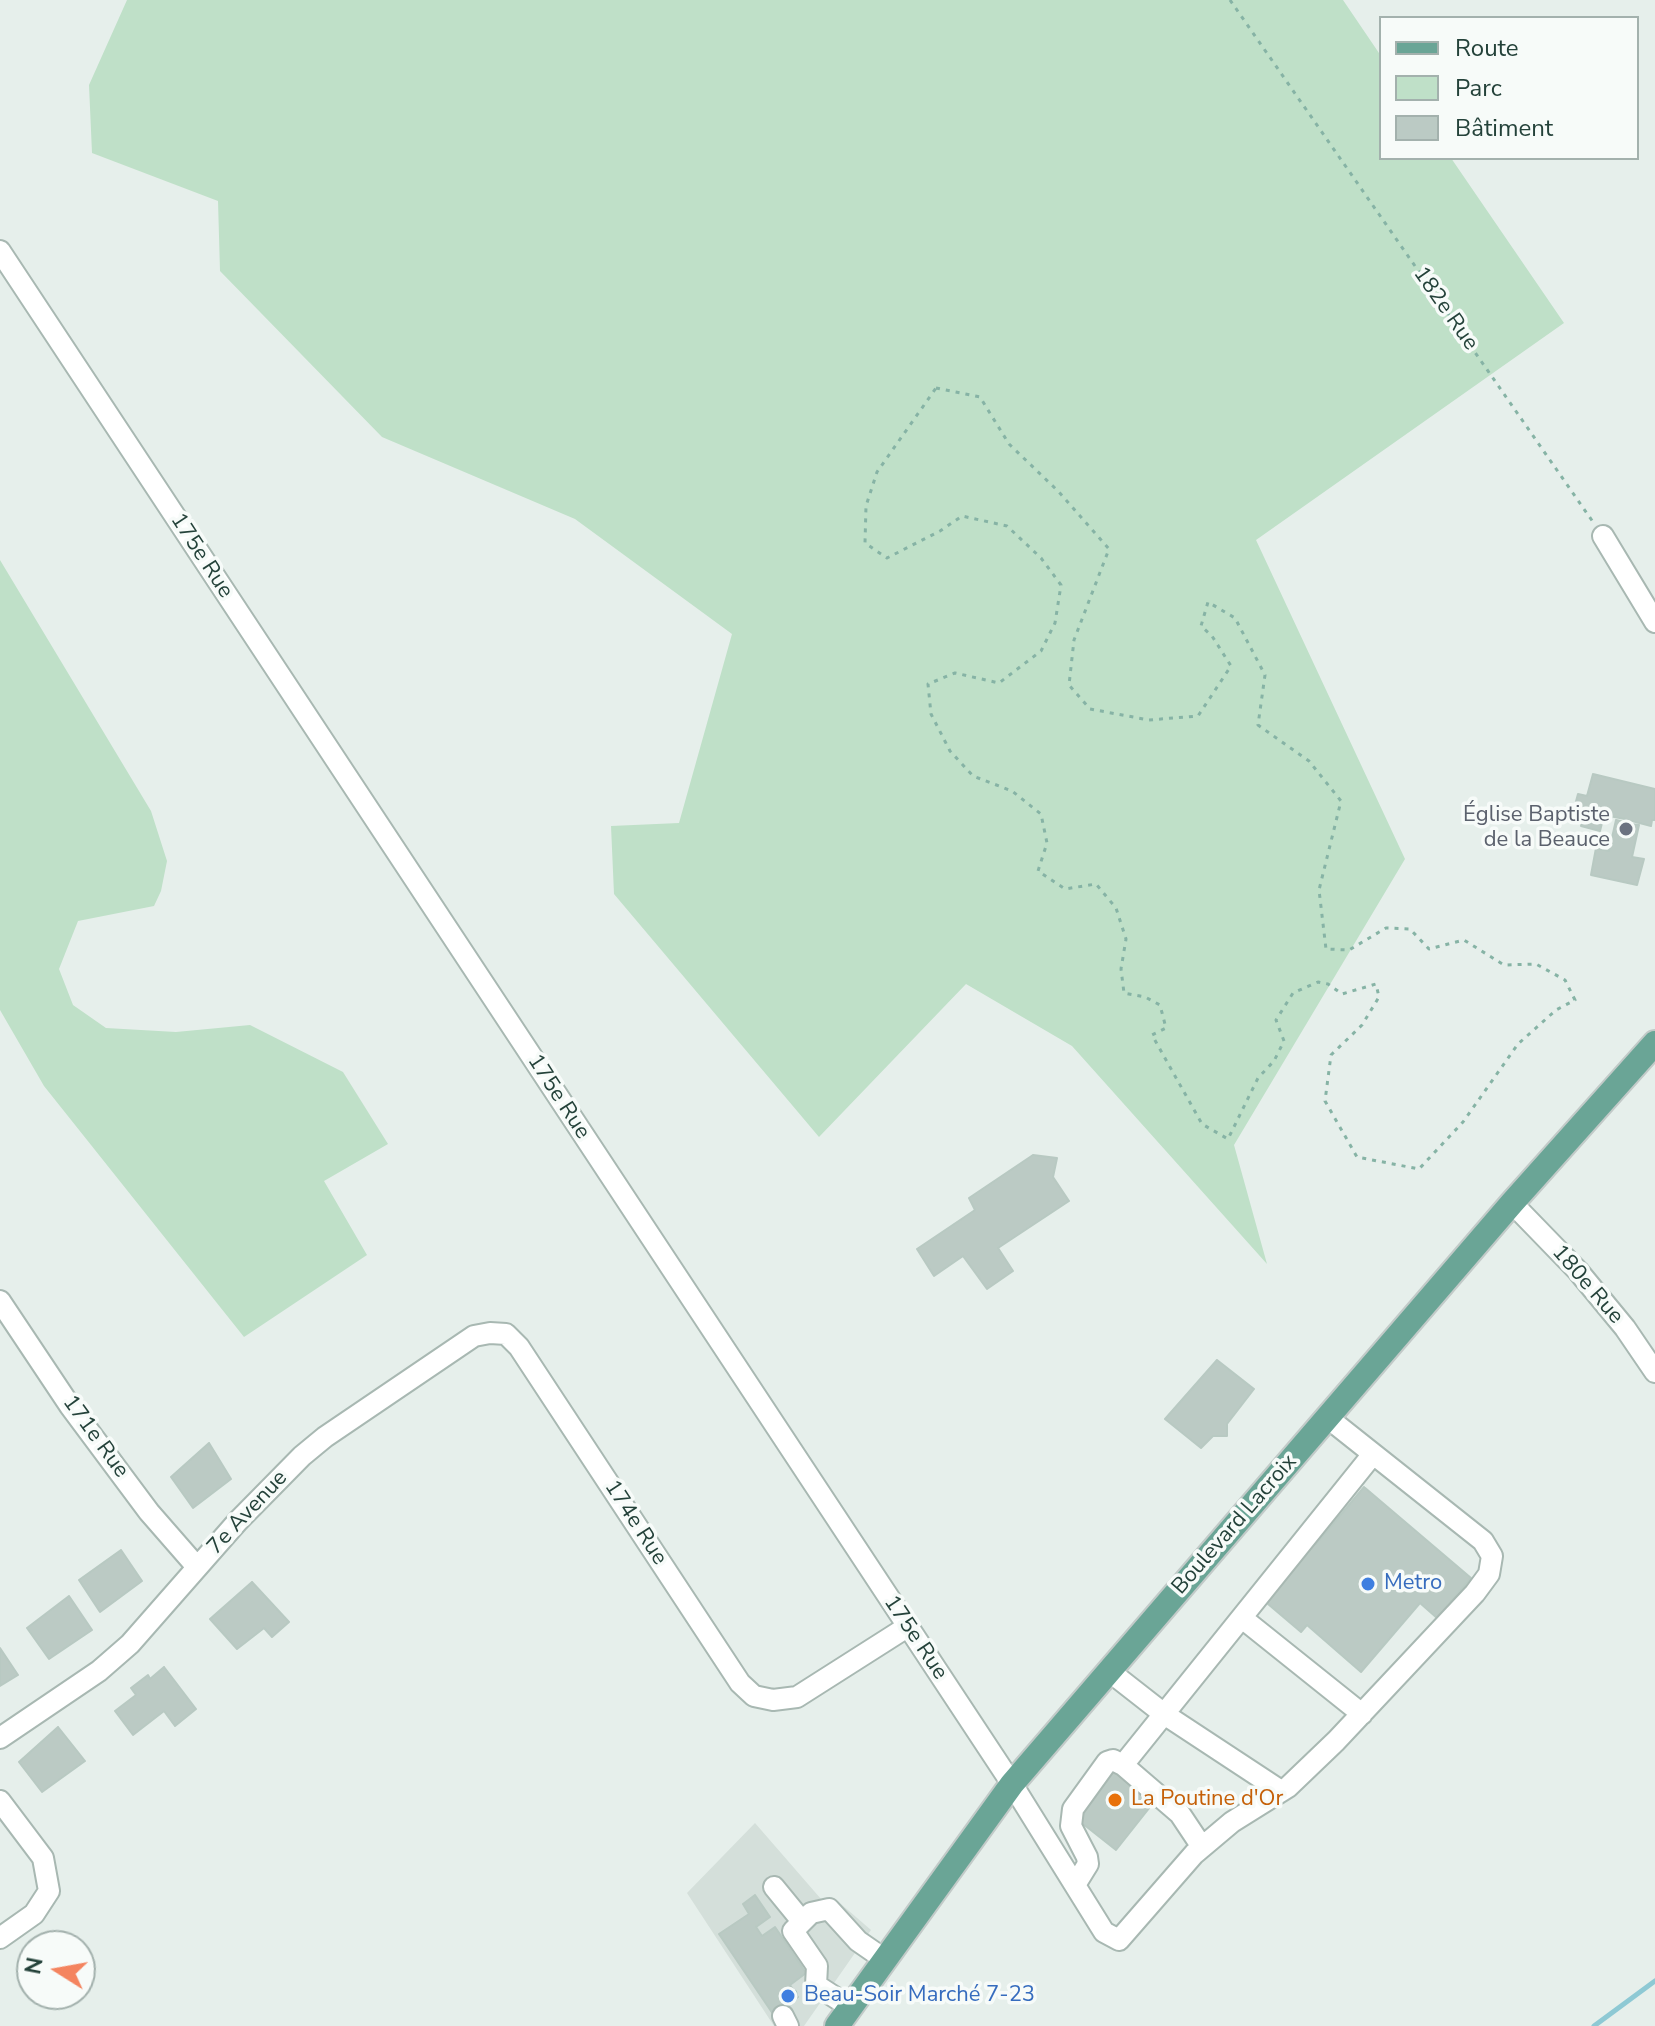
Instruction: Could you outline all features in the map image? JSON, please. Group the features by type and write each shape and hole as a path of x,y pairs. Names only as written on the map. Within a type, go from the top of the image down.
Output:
{"main road":[{"name":"Boulevard Lacroix","path":"843,2017 1012,1784 1512,1203 1655,1043"}],"street":[{"name":"175e Rue","path":"0,251 1012,1784 1104,1932 1119,1940 1202,1847"},
{"path":"1603,536 1655,622"},
{"name":"180e Rue","path":"1512,1203 1578,1271 1625,1328 1655,1372"},
{"name":"171e Rue","path":"0,1301 70,1406 149,1512 197,1567"},
{"name":"7e Avenue","path":"0,1738 99,1671 130,1644 238,1521 325,1437 474,1336 506,1334 519,1347"},
{"name":"174e Rue","path":"519,1347 740,1683 754,1696 773,1700 797,1697 907,1627"},
{"path":"1075,1885 1088,1864 1071,1826 1073,1809 1107,1762 1113,1760 1123,1765 1180,1814 1202,1847 1232,1822 1281,1791 1336,1741 1475,1593 1489,1574 1492,1556 1483,1541 1328,1418"},
{"path":"1123,1765 1373,1454"},
{"path":"1242,1618 1362,1714"},
{"path":"1109,1671 1164,1714 1281,1791"},
{"path":"0,1801 43,1858 49,1891 34,1914 0,1938"},
{"path":"774,1887 801,1920"},
{"path":"843,2017 816,1985 817,1966 793,1931 811,1913 829,1909 858,1941 884,1959"}],"path":[{"name":"182e Rue","path":"1230,0 1603,536"},
{"path":"936,388 980,397 1009,444 1059,492 1109,549 1074,640 1069,685 1090,709 1149,720 1198,716 1231,666 1212,636 1201,626 1208,602 1235,618 1265,675 1258,725 1309,761 1341,801 1319,890 1326,949 1349,950 1386,928 1410,929 1429,949 1464,940 1504,965 1536,964 1565,980 1575,1000 1556,1010 1518,1044 1463,1122 1419,1169 1357,1157 1325,1101 1331,1055 1362,1025 1379,997 1376,984 1342,994 1328,984 1318,982 1293,993 1276,1020 1284,1041 1274,1061 1258,1078 1228,1139 1202,1124 1152,1035 1166,1028 1160,1005 1145,997 1124,993 1121,969 1126,939 1116,908 1096,884 1065,889 1038,871 1047,843 1041,814 1012,791 973,776 950,751 931,714 928,684 955,673 999,683 1041,651 1055,623 1061,585 1041,558 1007,526 962,516 887,558 865,543 866,506 877,472 936,388"},
{"path":"786,2021 792,2001 798,1997 795,1992 805,1985 816,1985"}],"shaded area":[{"path":"755,1823 821,1899 834,1898 871,1930 804,2026 774,2026 687,1893"}],"green space":[{"path":"127,0 1343,0 1379,53 1379,160 1452,160 1564,323 1256,540 1405,859 1234,1145 1267,1264 1072,1046 966,984 819,1137 614,894 611,826 679,823 732,634 575,519 382,437 220,271 218,201 92,153 89,85"},
{"path":"0,560 151,811 167,861 161,891 154,906 78,921 59,969 73,1005 106,1028 176,1032 250,1025 343,1072 388,1144 324,1181 367,1255 244,1337 44,1086 0,1010"}],"building":[{"name":"Église Baptiste de la Beauce","path":"1593,774 1655,789 1655,820 1652,820 1651,826 1632,821 1631,824 1639,825 1632,857 1644,859 1637,885 1591,875 1596,848 1609,851 1616,820 1625,822 1625,819 1604,815 1600,831 1581,826 1585,808 1575,805 1578,794 1587,796"},
{"path":"1033,1155 1057,1158 1053,1177 1069,1201 998,1248 1013,1271 987,1289 963,1256 934,1276 917,1249 975,1210 969,1198"},
{"path":"1217,1360 1254,1389 1227,1424 1227,1436 1213,1436 1201,1448 1165,1419"},
{"path":"209,1443 231,1479 193,1508 171,1477"},
{"name":"Metro","path":"1364,1487 1471,1578 1437,1618 1420,1603 1361,1672 1307,1625 1301,1632 1268,1604 1266,1589 1310,1538 1316,1544"},
{"path":"121,1550 142,1581 100,1612 79,1580"},
{"path":"252,1582 289,1622 272,1637 264,1628 237,1649 210,1619"},
{"path":"69,1596 92,1630 49,1659 27,1628"},
{"path":"0,1648 18,1675 0,1686"},
{"path":"164,1667 196,1709 175,1726 164,1711 133,1735 115,1711 136,1695 131,1688 148,1675 150,1679"},
{"path":"58,1727 85,1761 42,1792 19,1762"},
{"path":"1111,1768 1154,1802 1116,1850 1073,1816"},
{"path":"755,1895 770,1917 756,1927 762,1936 775,1927 806,1973 790,1985 798,1997 773,2014 719,1934 749,1914 743,1904"}],"waterway":[{"path":"1594,2026 1655,1981"}],"place":[{"name":"Église Baptiste de la Beauce","path":"1626,829"},
{"name":"Metro","path":"1368,1584"},
{"name":"La Poutine d'Or","path":"1115,1800"},
{"name":"Beau-Soir Marché 7-23","path":"788,1996"}]}
